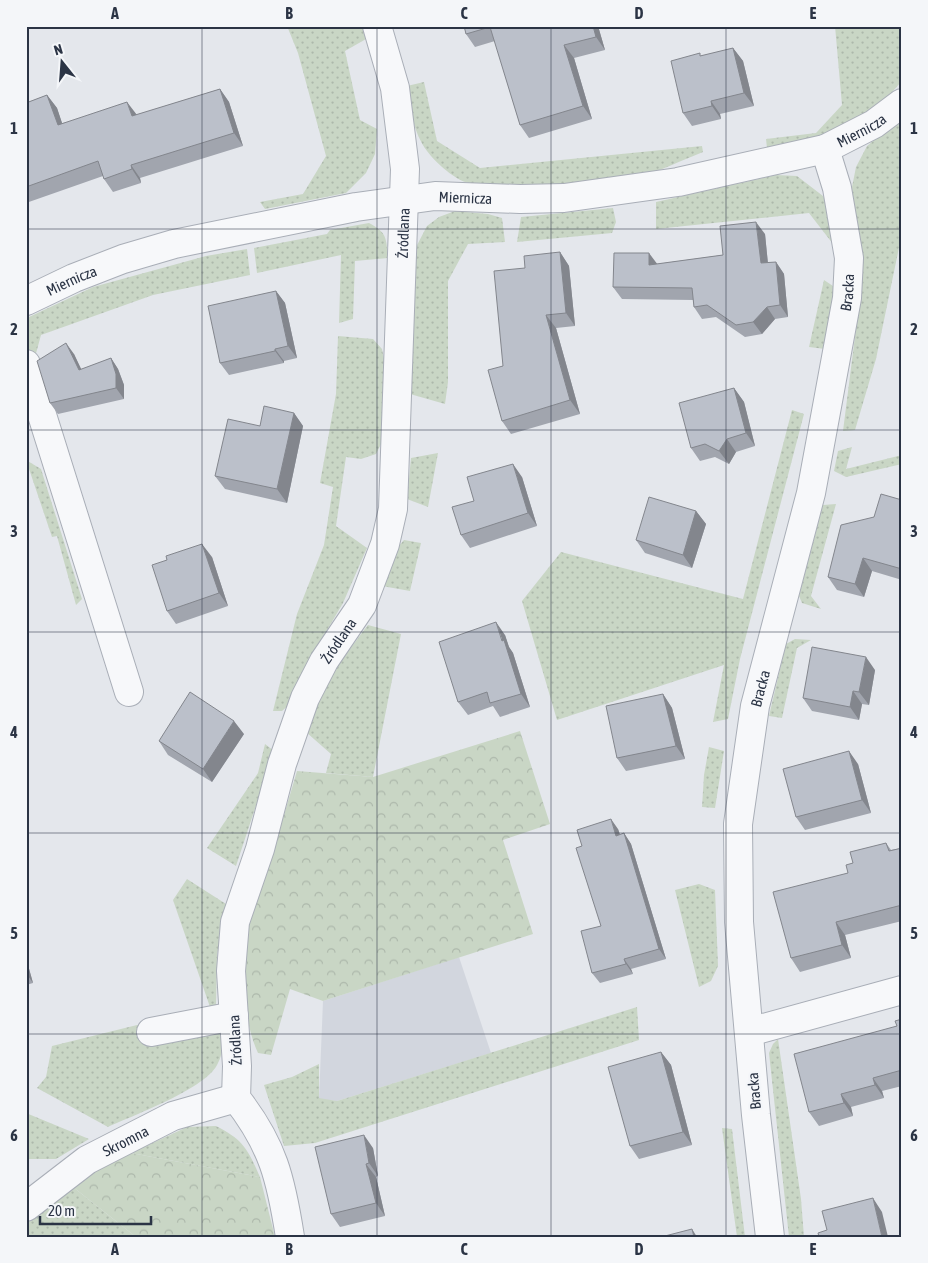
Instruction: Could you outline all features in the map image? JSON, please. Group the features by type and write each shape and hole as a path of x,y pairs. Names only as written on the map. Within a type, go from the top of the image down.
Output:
{"street":[{"name":"Źródlana","path":"236,1098 237,1066 231,971 235,922 260,849 282,764 305,698 320,668 362,605 381,558 393,509 406,199 405,169 394,88 377,26"},
{"name":"Miernicza","path":"26,301 74,278 123,259 174,244 406,199 435,196 520,199 564,198 678,182 825,149 874,124 902,103"},
{"name":"Bracka","path":"770,1237 739,922 738,824 744,771 755,706 811,493 846,298 849,258 837,188 825,149"},
{"path":"26,364 129,692"},
{"path":"749,1032 902,990"},
{"path":"152,1032 234,1016"},
{"path":"236,1098 252,1119 271,1154 277,1172 290,1237"},
{"name":"Skromna","path":"26,1207 87,1160 173,1116 236,1098"}],"shaded area":[{"path":"459,957 491,1053 337,1101 319,1099 323,1001"}],"green space":[{"path":"287,26 362,26 366,39 345,51 360,120 377,129 375,154 366,173 346,193 265,209 260,202 303,194 326,156 298,53"},
{"path":"835,26 902,26 902,81 885,100 835,133 767,148 766,139 816,133 842,105"},
{"path":"424,82 437,141 480,168 702,146 703,152 647,175 601,184 526,189 481,186 465,182 449,173 434,160 418,136 407,86"},
{"path":"902,117 902,233 876,359 855,430 843,431 859,305 852,187 856,167 867,146"},
{"path":"776,175 797,176 823,196 830,210 833,226 833,244 809,213 656,229 656,202"},
{"path":"613,208 616,222 612,233 517,242 521,217"},
{"path":"455,211 488,214 502,218 505,242 468,244 448,281 448,382 445,404 410,394 415,249 427,226 439,217"},
{"path":"369,223 383,233 388,258 355,261 353,319 339,323 341,255 257,273 254,248 327,234 330,230"},
{"path":"247,249 250,275 153,295 41,335 35,357 26,370 26,320 29,317 93,287 206,256"},
{"path":"824,280 836,288 825,349 809,347"},
{"path":"338,336 373,339 382,349 386,368 383,440 376,454 361,459 346,457 336,526 367,548 343,603 323,637 290,704 282,711 273,711 297,614 324,545 333,487 320,483 336,394"},
{"path":"792,410 804,414 740,659 728,719 713,722 724,665 557,720 522,601 561,552 743,599"},
{"path":"852,447 846,469 902,455 902,464 846,477 834,471 838,451"},
{"path":"438,453 428,507 407,499 411,458"},
{"path":"26,460 41,469 82,599 76,605 57,536 52,537"},
{"path":"836,504 811,596 821,609 802,603 799,596 823,505"},
{"path":"404,540 421,543 410,591 382,586 392,554"},
{"path":"368,625 401,634 373,777 326,773 331,754 306,732 332,676"},
{"path":"795,639 811,640 797,648 782,718 769,716 786,644"},
{"path":"520,731 550,824 503,840 533,934 323,1001 290,989 271,1055 258,1053 249,1024 244,990 245,939 253,906 270,861 297,771 373,777"},
{"path":"265,744 274,751 236,866 207,848 258,773"},
{"path":"709,747 724,751 715,808 702,807 704,775"},
{"path":"187,879 226,904 217,955 216,1008 206,1027 223,1032 220,1060 211,1072 186,1091 108,1127 37,1088 46,1077 52,1046 210,1007 173,900"},
{"path":"699,884 715,890 718,966 711,981 699,987 675,890"},
{"path":"637,1007 639,1040 315,1143 284,1146 264,1085 292,1077 319,1064 319,1098 337,1101"},
{"path":"778,1039 801,1199 804,1237 789,1237 769,1053 773,1044"},
{"path":"26,1113 89,1139 56,1159 26,1159"},
{"path":"216,1126 239,1141 248,1153 260,1177 131,1153 187,1127"},
{"path":"722,1128 732,1129 745,1237 737,1237"},
{"path":"131,1153 260,1177 275,1237 136,1237 73,1187 97,1168"},
{"path":"73,1187 136,1237 26,1237 26,1222"}],"building":[{"path":"464,26 593,26 596,37 564,45 583,106 520,125 490,27 466,34"},
{"path":"733,48 744,93 711,101 712,106 683,113 671,61 700,53 700,56"},
{"path":"220,89 234,133 131,165 132,169 104,179 98,161 26,187 26,103 47,95 58,125 127,102 132,116"},
{"path":"756,222 761,263 776,262 780,305 767,307 753,322 736,325 707,305 694,307 692,288 613,287 614,253 649,253 649,265 723,255 720,226"},
{"path":"560,252 566,313 546,315 570,400 502,421 488,370 503,366 494,271 525,268 524,256"},
{"path":"276,291 288,346 275,349 275,351 220,363 208,306"},
{"path":"66,343 79,370 111,358 116,374 116,388 50,403 37,361"},
{"path":"734,388 746,433 727,439 719,451 705,444 691,448 679,403"},
{"path":"264,406 294,413 277,489 215,476 228,419 260,426"},
{"path":"513,464 528,513 461,535 452,507 474,501 467,477"},
{"path":"881,494 902,500 902,569 863,558 855,584 828,577 841,525 874,517"},
{"path":"649,497 696,511 683,555 636,540"},
{"path":"202,544 219,593 167,611 152,565 167,560 166,556"},
{"path":"496,622 502,641 504,640 521,694 490,703 487,692 458,702 439,642"},
{"path":"812,647 866,657 859,692 853,691 850,707 803,698"},
{"path":"190,692 234,721 203,769 159,741"},
{"path":"663,694 676,746 617,758 606,706"},
{"path":"849,751 862,800 796,817 783,769"},
{"path":"611,819 616,836 624,833 659,949 624,959 626,964 592,973 581,931 601,926 576,848 582,846 577,830"},
{"path":"886,843 889,851 902,848 902,905 836,922 842,945 791,958 773,892 848,873 846,865 853,863 850,852"},
{"path":"902,1019 902,1070 873,1078 875,1085 841,1094 844,1103 809,1112 794,1054 897,1026 895,1021"},
{"path":"661,1052 683,1132 630,1146 608,1067"},
{"path":"364,1135 369,1163 366,1164 376,1203 331,1214 315,1147"},
{"path":"873,1198 882,1237 819,1237 818,1233 827,1230 822,1211"},
{"path":"692,1229 694,1237 661,1237"}]}
